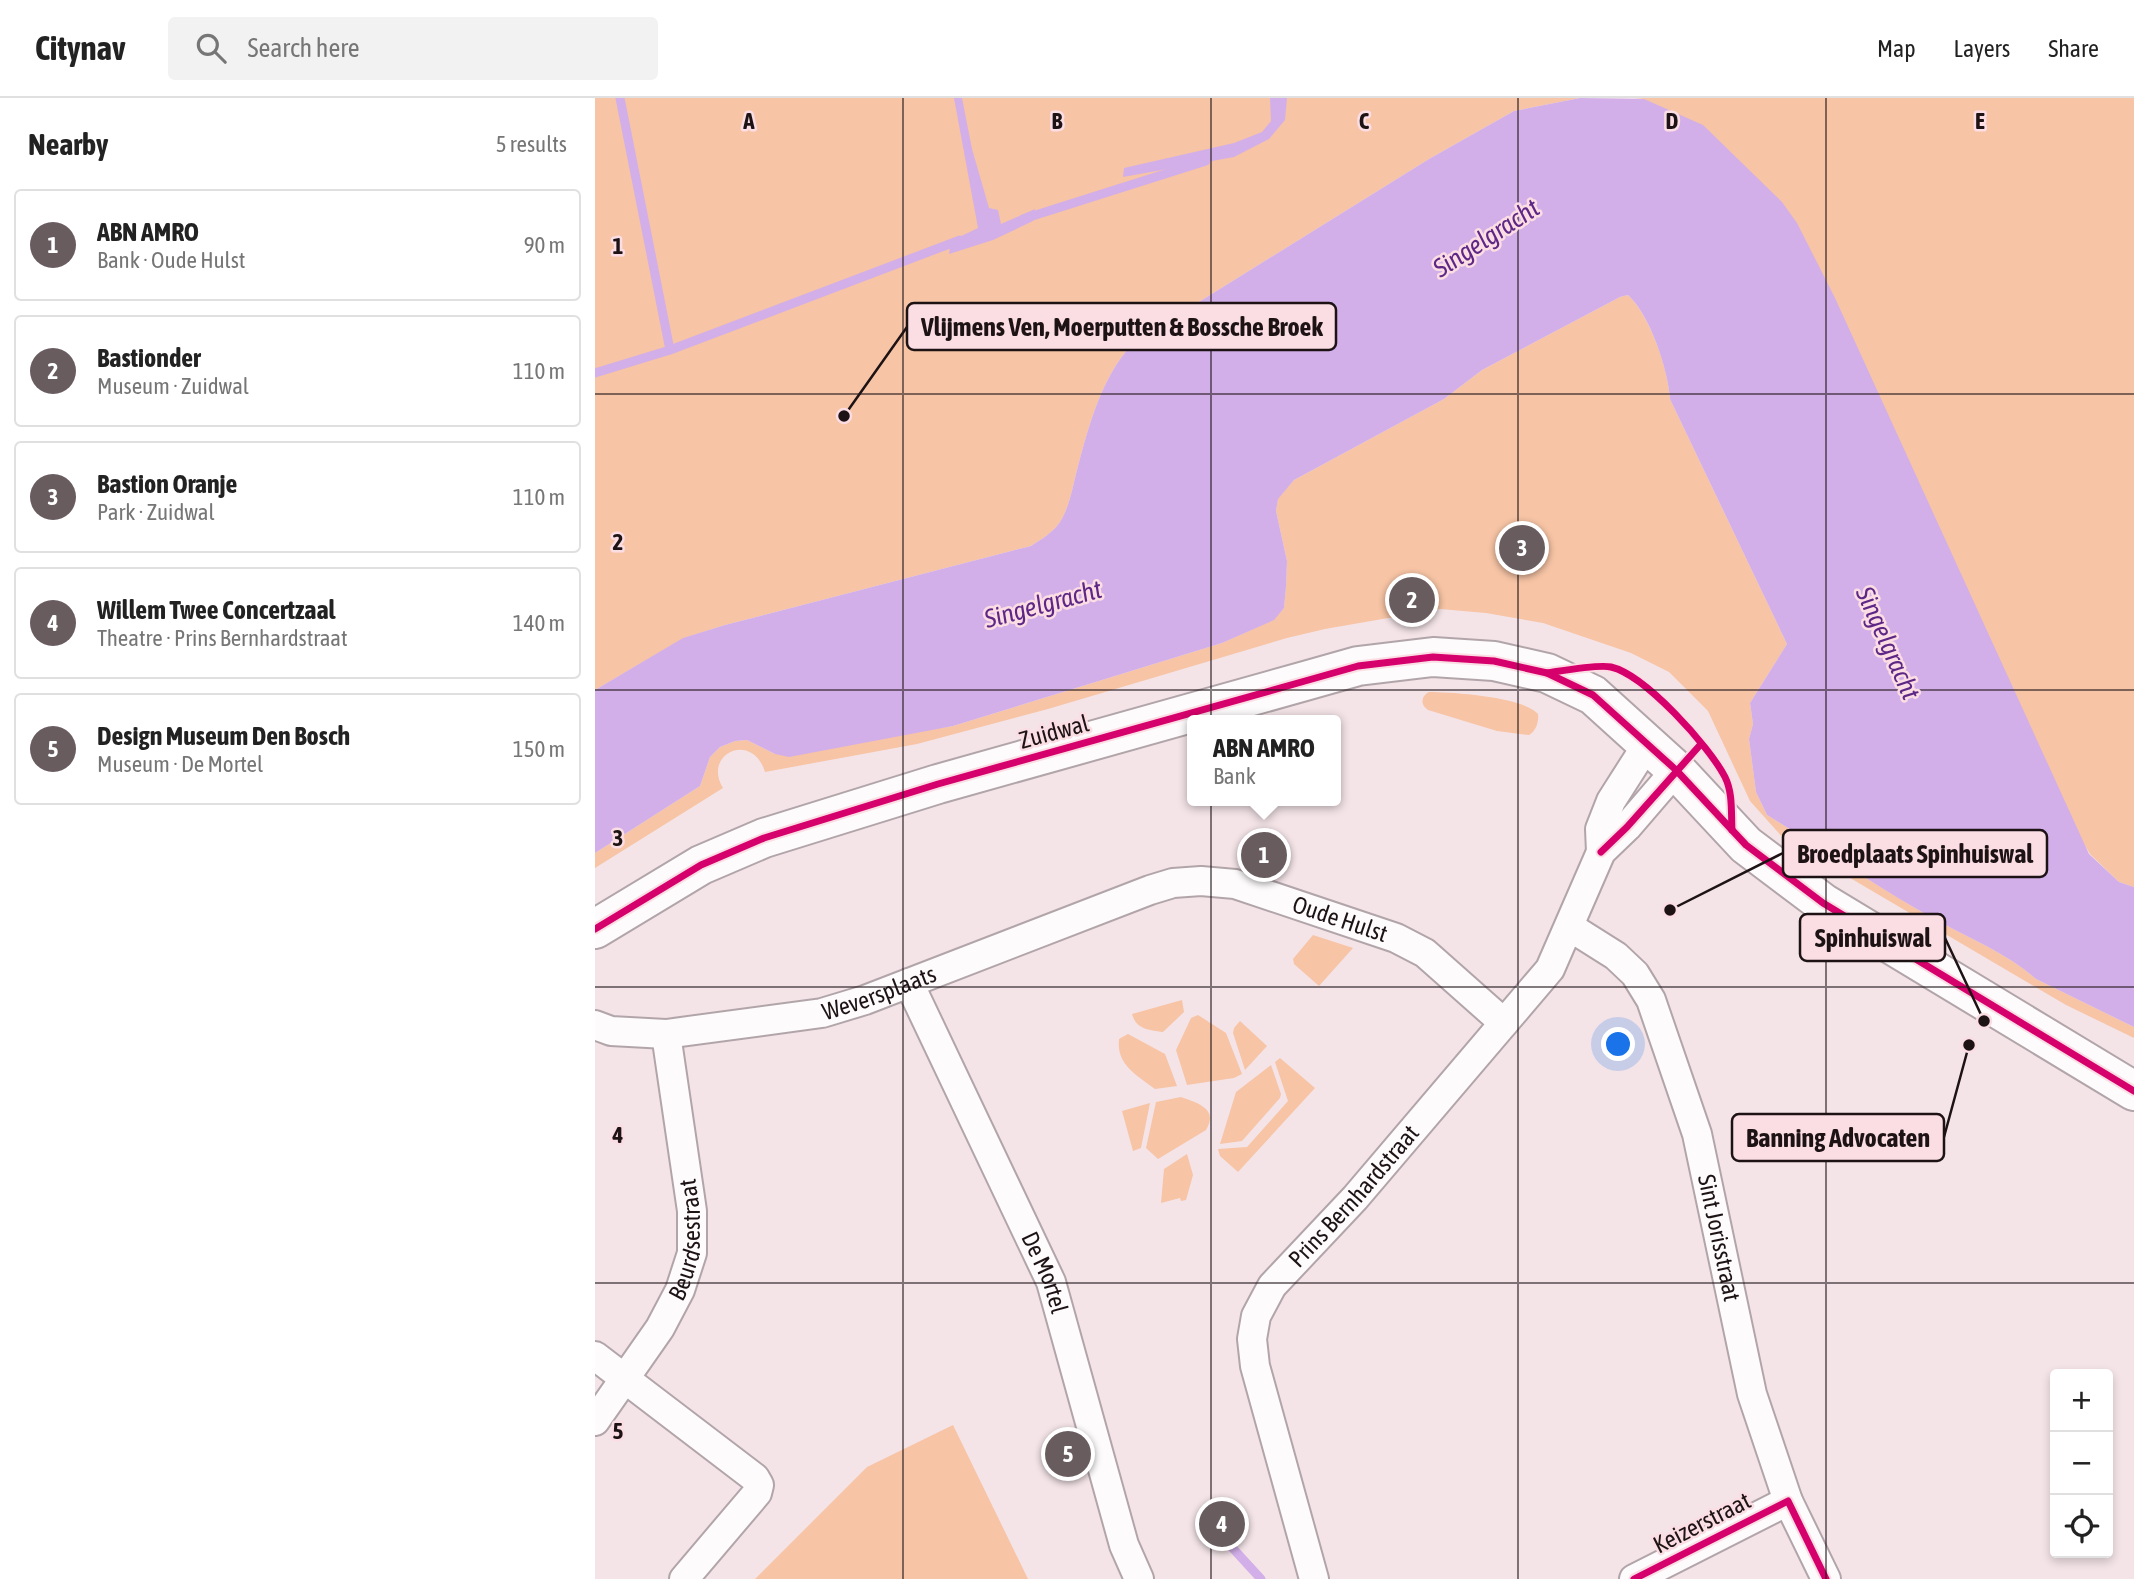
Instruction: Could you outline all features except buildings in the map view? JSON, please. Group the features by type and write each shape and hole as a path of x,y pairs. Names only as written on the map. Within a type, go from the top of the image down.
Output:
{"main road":[{"name":"Zuidwal","path":"595,929 701,865 764,838 938,784 1358,666 1433,657 1495,661 1546,673 1593,695 1676,770 1746,845 1823,903 2134,1091"}],"street":[{"name":"Prins Bernhardstraat","path":"1314,1579 1255,1366 1252,1339 1256,1316 1272,1286 1355,1198 1550,969 1601,852 1601,829 1611,801 1648,743"},
{"name":"Prins Bernhardstraat","path":"1601,852 1627,827 1676,770"},
{"name":"Oude Hulst","path":"1150,890 1173,883 1201,881 1235,884 1396,938 1426,953 1504,1023"},
{"name":"Weversplaats","path":"595,1025 611,1031 666,1034 822,1013 909,983 1150,890"},
{"name":"Sint Jorisstraat","path":"1570,927 1616,956 1635,974 1651,1000 1697,1134 1752,1394 1788,1501 1826,1579"},
{"name":"De Mortel","path":"909,983 1051,1282 1124,1545 1139,1579"},
{"name":"Beurdsestraat","path":"595,1421 660,1328 680,1290 692,1253 692,1210 666,1034"},
{"path":"595,1356 755,1478 759,1485 758,1493 684,1579"},
{"name":"Keizerstraat","path":"1634,1579 1788,1501"}],"shaded area":[{"path":"595,98 1580,98 1514,111 1429,159 1133,343 1112,371 1104,387 1086,436 1070,500 1061,520 1054,529 1031,546 684,638 595,690"},
{"path":"1634,98 2134,98 2134,887 2119,882 2090,854 1644,99"},
{"path":"1628,295 1650,329 1662,358 1670,399 1787,644 1750,703 1753,724 1749,739 1756,792 1767,815 1896,897 2002,955 2036,979 2134,1027 2134,1038 2066,1005 1784,839 1750,801 1708,711 1669,672 1631,653 1543,623 1486,613 1440,609 1325,629 917,744 765,772 759,759 750,752 731,751 719,765 718,776 723,788 595,868 595,853 700,786 710,757 720,747 735,741 747,740 775,754 953,726 1222,643 1273,620 1284,608 1287,561 1276,511 1278,498 1294,480 1444,399 1482,370"},
{"path":"1429,692 1487,697 1518,703 1538,714 1537,723 1529,735 1497,731 1428,710 1423,701"},
{"path":"1313,935 1353,948 1319,986 1294,964 1293,959"},
{"path":"1182,1000 1184,1012 1163,1032 1140,1026 1132,1014"},
{"path":"1198,1015 1226,1033 1242,1074 1234,1078 1187,1085 1176,1050 1191,1018"},
{"path":"1240,1021 1267,1046 1245,1070 1233,1033"},
{"path":"1128,1034 1165,1054 1177,1086 1155,1089 1124,1063 1119,1039"},
{"path":"1280,1058 1315,1088 1238,1172 1220,1156 1218,1149 1247,1147 1288,1101 1275,1062"},
{"path":"1271,1065 1280,1098 1242,1141 1220,1144 1236,1092"},
{"path":"1181,1097 1205,1108 1210,1117 1209,1123 1206,1130 1158,1159 1146,1148 1156,1102"},
{"path":"1150,1103 1141,1148 1133,1151 1122,1111"},
{"path":"1187,1154 1193,1175 1186,1200 1181,1201 1180,1198 1161,1203 1164,1169"},
{"path":"953,1425 1028,1579 755,1579 867,1467"}],"water":[{"path":"954,98 962,98 972,149 989,208 998,210 1001,224 1035,209 1033,221 993,240 949,254 951,241 978,228"},
{"path":"1270,98 1287,98 1285,120 1269,139 1234,157 1123,177 1124,168 1234,143 1262,132 1271,121"},
{"name":"Singelgracht","path":"1580,98 1644,99 1703,125 1782,202 1797,223 1835,298 2089,854 2119,882 2134,887 2134,1027 2036,979 2002,955 1918,910 1767,815 1756,792 1749,739 1753,724 1750,703 1787,644 1670,399 1662,358 1644,315 1628,295 1482,370 1444,399 1294,480 1278,499 1276,511 1287,561 1284,608 1274,620 1222,643 953,726 789,757 775,754 747,740 735,741 720,747 710,757 700,786 595,853 595,690 683,638 1031,546 1054,529 1061,520 1070,500 1086,436 1104,387 1112,371 1133,343 1429,159 1514,111"}],"waterway":[{"path":"620,98 670,350"},
{"path":"1023,219 1206,161"},
{"path":"595,373 670,350 960,240"},
{"path":"1215,1540 1228,1543 1261,1579"}],"cycle path":[{"path":"595,929 701,865 764,838 938,784 1358,666 1433,657 1494,661 1547,673 1593,695 1676,770 1746,845 1823,903 2134,1091"},
{"path":"1547,673 1611,667 1641,683 1658,697 1691,731 1725,777 1730,796 1732,830"},
{"path":"1601,852 1701,744"},
{"path":"1634,1579 1788,1501 1826,1579"}],"place":[{"name":"Vlijmens Ven, Moerputten & Bossche Broek","path":"844,416"},
{"name":"Bastion Oranje","path":"1522,548"},
{"name":"Bastionder","path":"1412,600"},
{"name":"ABN AMRO","path":"1264,855"},
{"name":"Broedplaats Spinhuiswal","path":"1670,910"},
{"name":"Spinhuiswal","path":"1984,1021"},
{"name":"Banning Advocaten","path":"1969,1045"},
{"name":"Design Museum Den Bosch","path":"1068,1454"},
{"name":"Willem Twee Concertzaal","path":"1222,1524"}]}
